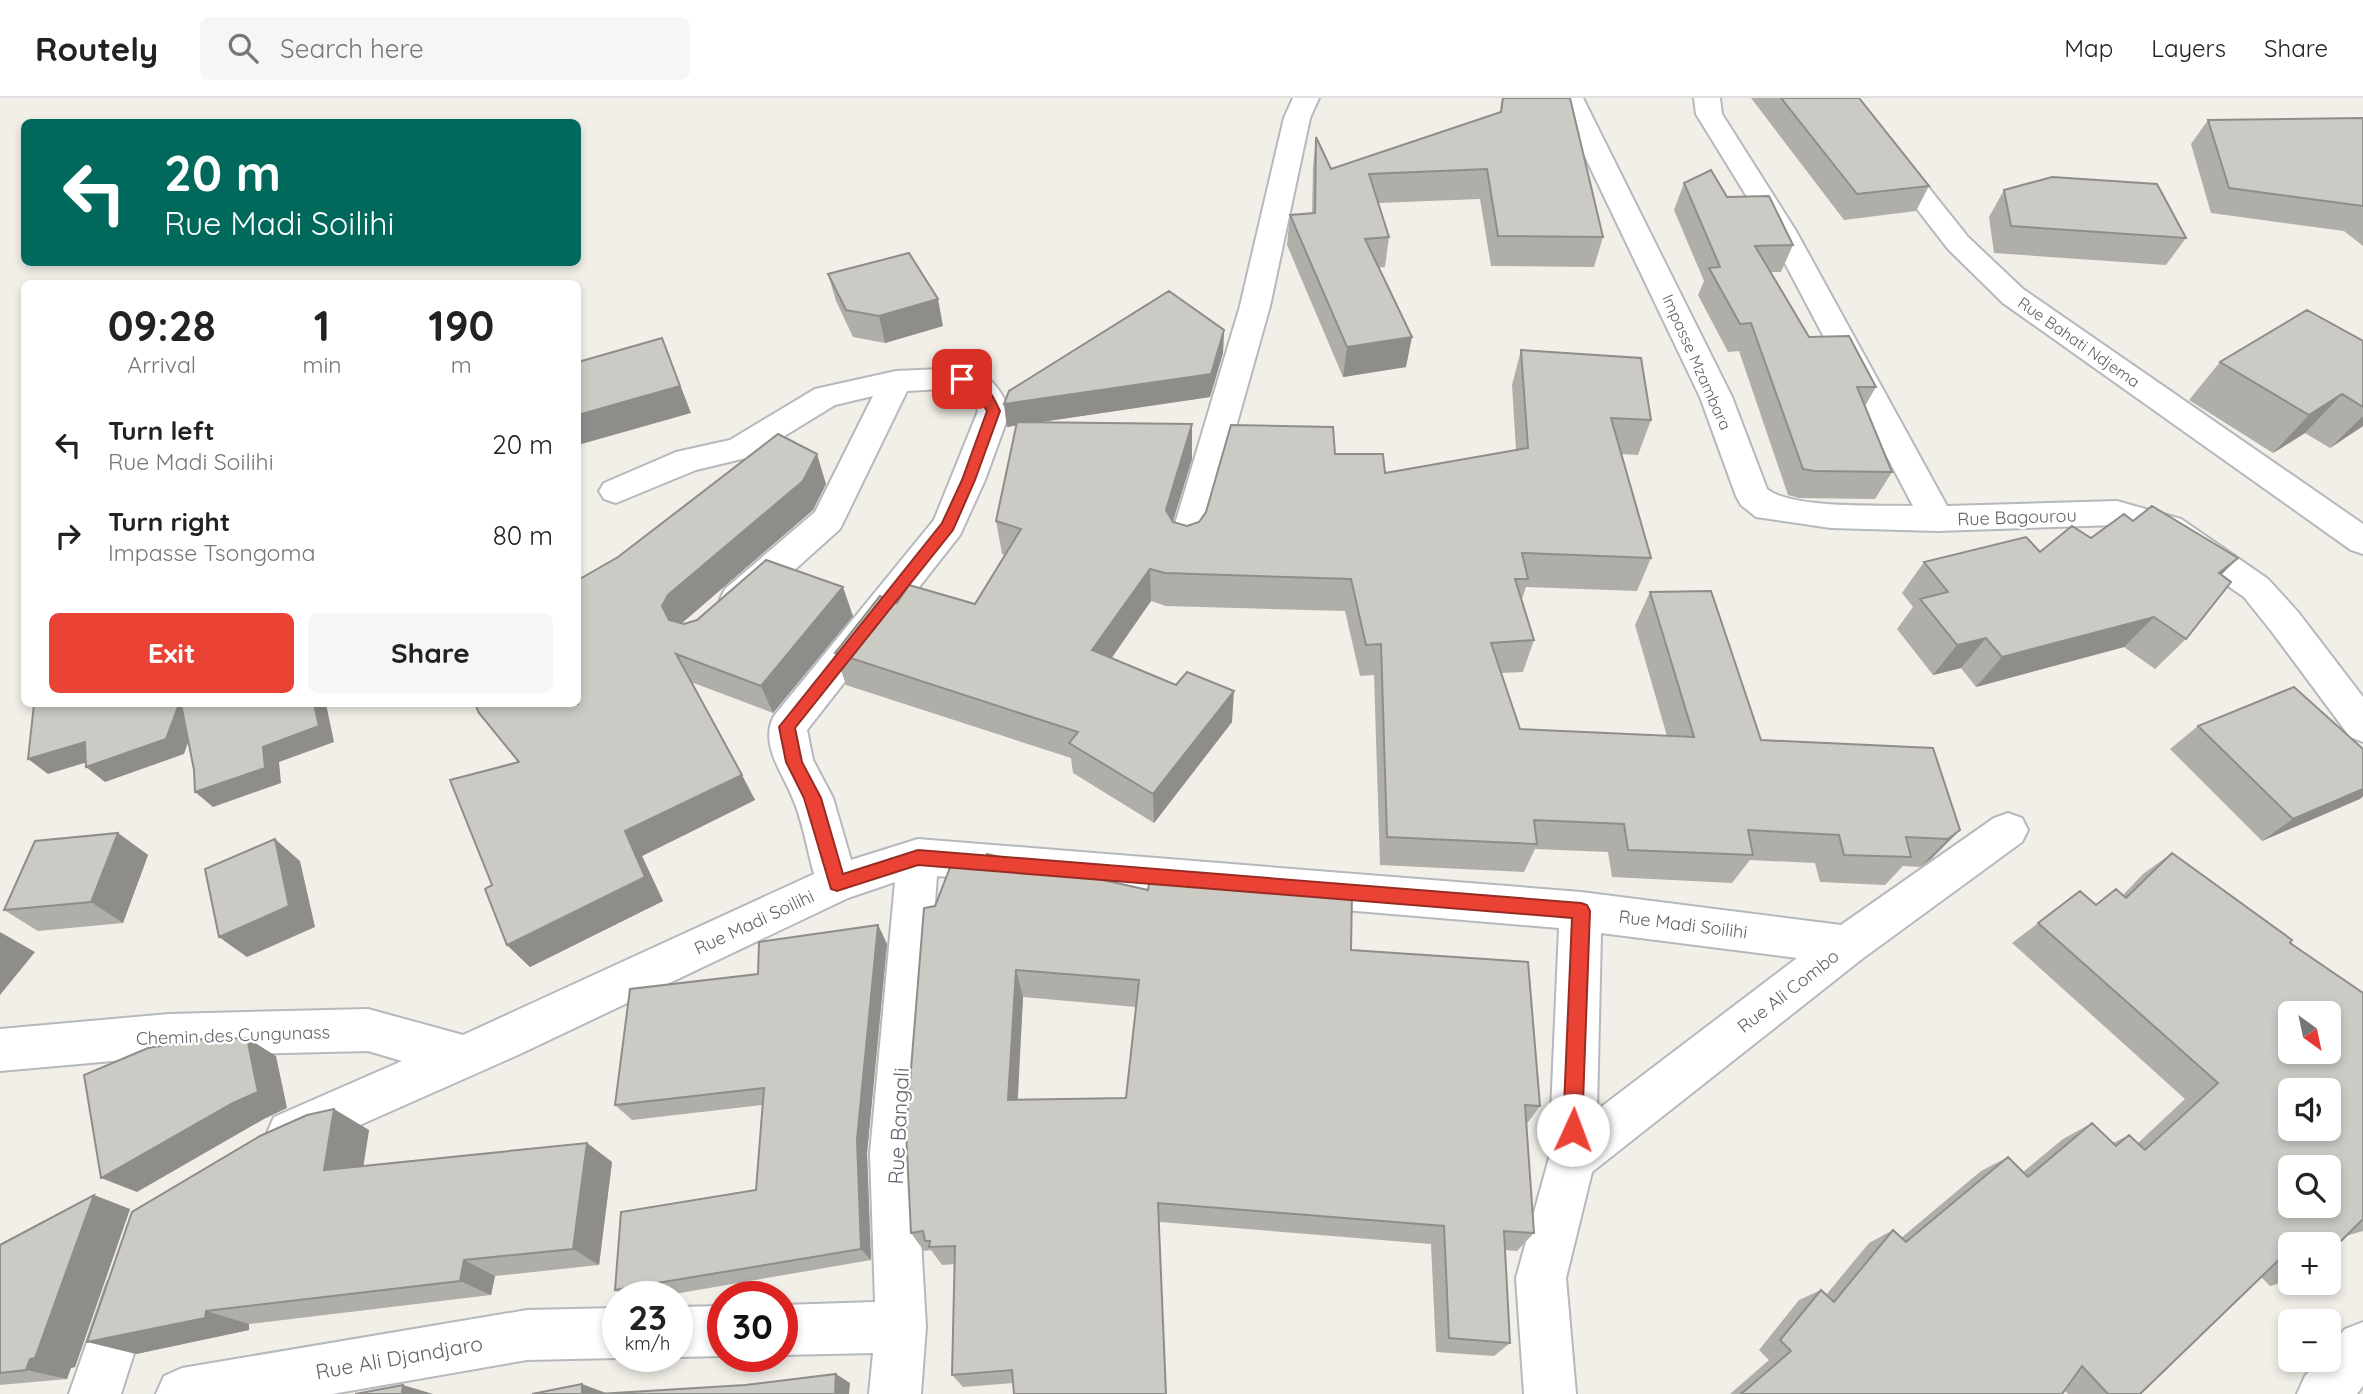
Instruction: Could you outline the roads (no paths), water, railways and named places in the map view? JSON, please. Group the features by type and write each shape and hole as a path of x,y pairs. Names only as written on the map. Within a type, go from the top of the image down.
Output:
{"street":[{"path":"1186,544 1255,306 1297,118 1306,98"},
{"name":"Impasse Mzambara","path":"1570,98 1716,397 1753,496 1768,508 1831,516 1937,519"},
{"name":"Rue Bagourou","path":"1707,98 1709,114 1782,231 1937,519 2117,513 2169,528 2256,588 2363,726"},
{"name":"Rue Bahati Ndjema","path":"1837,98 1852,108 1958,243 2012,296 2363,541"},
{"path":"616,491 688,460 738,449 825,396 897,381 962,379 976,383 988,397 994,411 948,526 787,727 794,762 813,798 837,884"},
{"path":"719,616 828,520 897,381"},
{"name":"Rue Ali Combo","path":"1572,1157 1847,945 2008,830"},
{"name":"Rue Madi Soilihi","path":"258,1150 281,1137 837,884 918,857 1581,911 1847,945"},
{"name":"Rue Bangali","path":"895,1394 901,1327 893,1153 918,857"},
{"path":"1550,1394 1541,1278 1572,1157 1581,911"},
{"name":"Chemin des Cungunass","path":"0,1050 169,1035 368,1030 464,1056"},
{"path":"95,1394 139,1260"},
{"path":"798,1330 901,1327"},
{"name":"Rue Ali Djandjaro","path":"182,1394 527,1335 602,1333"},
{"path":"2323,1394 2363,1347"}]}
